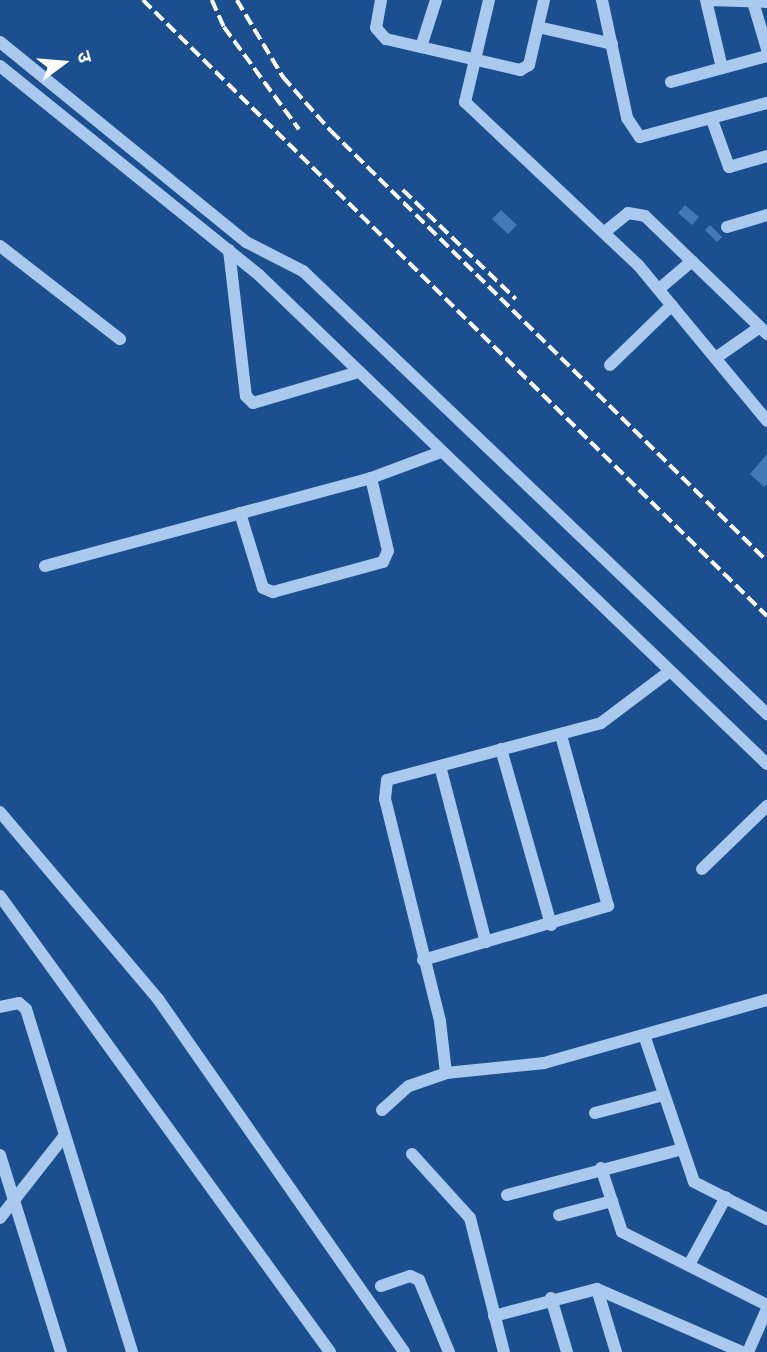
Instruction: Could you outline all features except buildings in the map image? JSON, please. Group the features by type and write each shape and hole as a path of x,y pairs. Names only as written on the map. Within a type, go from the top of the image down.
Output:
{"street":[{"path":"381,0 379,35 474,60 524,69 544,0"},
{"path":"421,47 436,0"},
{"path":"489,0 465,102 606,231 717,357 767,421"},
{"path":"602,0 627,118 640,137 712,120 767,103"},
{"path":"722,68 707,0 767,2"},
{"path":"753,2 767,49"},
{"path":"538,27 612,44"},
{"path":"0,42 246,242 303,271 767,714"},
{"path":"671,82 767,56"},
{"path":"0,66 229,250 767,764"},
{"path":"712,120 729,167 767,156"},
{"path":"606,231 638,211 764,330 717,357"},
{"path":"727,226 767,215"},
{"path":"0,246 120,339"},
{"path":"229,250 246,396 253,403 358,372"},
{"path":"659,289 692,261"},
{"path":"610,365 672,304"},
{"path":"45,566 371,478 442,452"},
{"path":"240,513 263,588 273,592 383,562 388,551 371,478"},
{"path":"446,1073 385,788 393,777 601,723 670,671"},
{"path":"423,960 602,911 610,900 561,734"},
{"path":"501,749 551,925"},
{"path":"440,766 486,942"},
{"path":"702,869 767,806"},
{"path":"0,812 158,999 404,1352"},
{"path":"0,896 330,1352"},
{"path":"382,1110 410,1086 446,1073 544,1063 767,1000"},
{"path":"0,1007 19,1003 26,1009 132,1352"},
{"path":"644,1035 679,1150 694,1182 767,1219"},
{"path":"595,1113 663,1095"},
{"path":"0,1218 13,1197 65,1135"},
{"path":"507,1195 601,1168 679,1150"},
{"path":"412,1154 470,1217 504,1352"},
{"path":"0,1155 61,1352"},
{"path":"601,1168 622,1232 690,1263 767,1307 748,1352"},
{"path":"690,1263 726,1197"},
{"path":"559,1215 612,1201"},
{"path":"381,1286 410,1276 419,1280 449,1352"},
{"path":"494,1316 551,1298 597,1289 742,1352"},
{"path":"597,1289 616,1352"},
{"path":"551,1298 567,1352"}],"railway":[{"path":"143,0 767,616"},
{"path":"212,0 224,27 299,129"},
{"path":"237,0 283,77 331,131 767,561"},
{"path":"403,190 516,299"}]}
